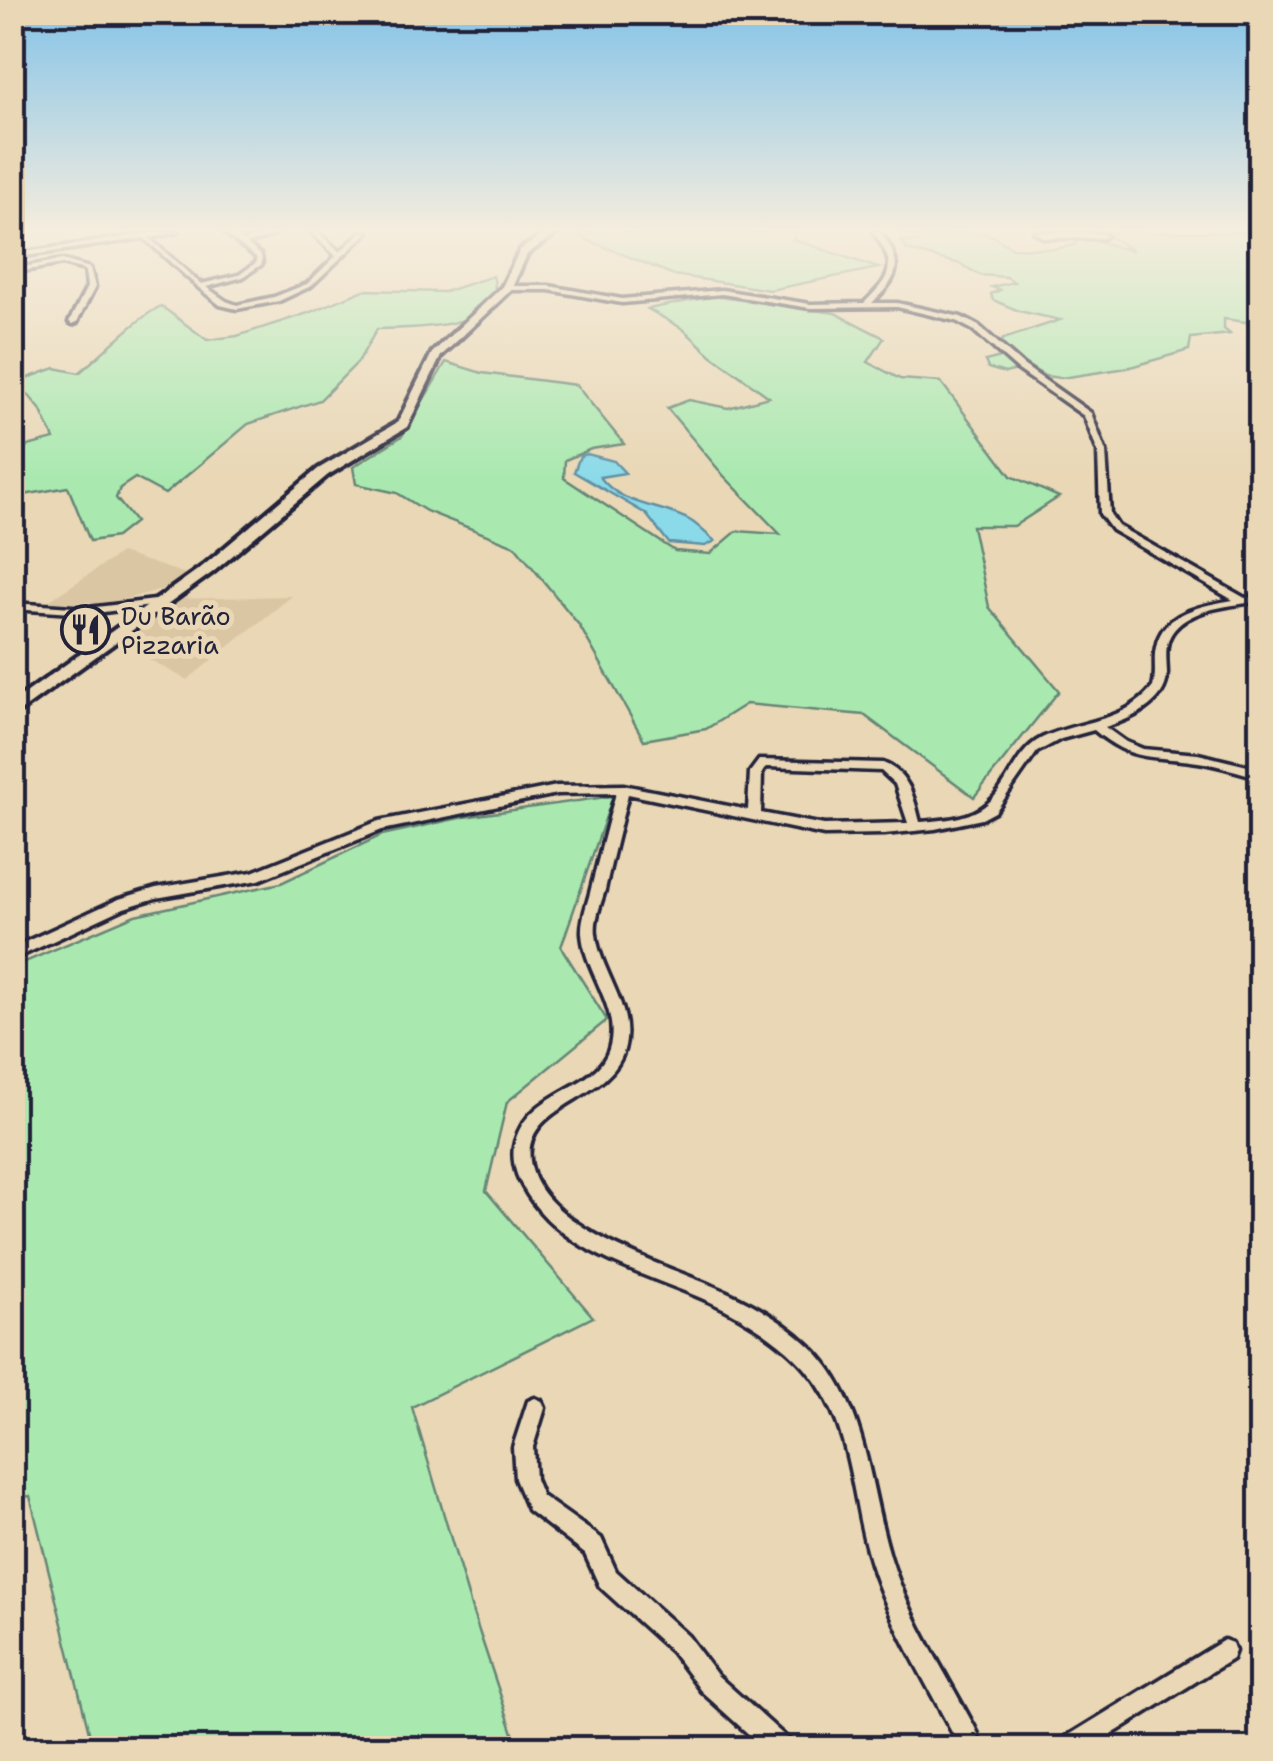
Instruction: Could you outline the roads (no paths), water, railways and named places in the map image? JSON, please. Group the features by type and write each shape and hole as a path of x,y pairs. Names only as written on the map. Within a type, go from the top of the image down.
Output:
{"street":[{"path":"73,322 77,314"},
{"path":"12,712 163,602 322,472 404,424 436,355 479,314"},
{"path":"939,314 976,328 1020,368 1090,418 1102,452 1102,504 1108,521 1128,537 1243,601"},
{"path":"12,955 119,904 156,893 254,877 380,826 557,790 622,789 824,830 915,826 986,812 1028,754 1042,743 1099,728 1134,710 1158,689 1162,642 1176,620 1207,608 1260,598"},
{"path":"12,606 88,611 163,602"},
{"path":"1099,728 1118,744 1139,754 1190,757 1260,772"},
{"path":"754,815 756,772 762,764 883,767 895,772 902,784 915,826"},
{"path":"622,789 588,929 589,944 618,1022 616,1055 594,1080 558,1098 539,1114 522,1145 524,1171 532,1190 568,1226 599,1246 729,1302 780,1332 810,1360 838,1399 883,1570 920,1652 966,1734 967,1748"},
{"path":"535,1408 524,1446 525,1479 534,1503 593,1546 608,1579 680,1644 710,1683 781,1748"},
{"path":"1068,1748 1224,1651"}],"water":[{"path":"580,456 614,461 625,473 600,477 619,494 679,515 715,541 705,546 669,543 646,514 574,472"}],"place":[{"name":"Du Barão Pizzaria","path":"86,630"}]}
